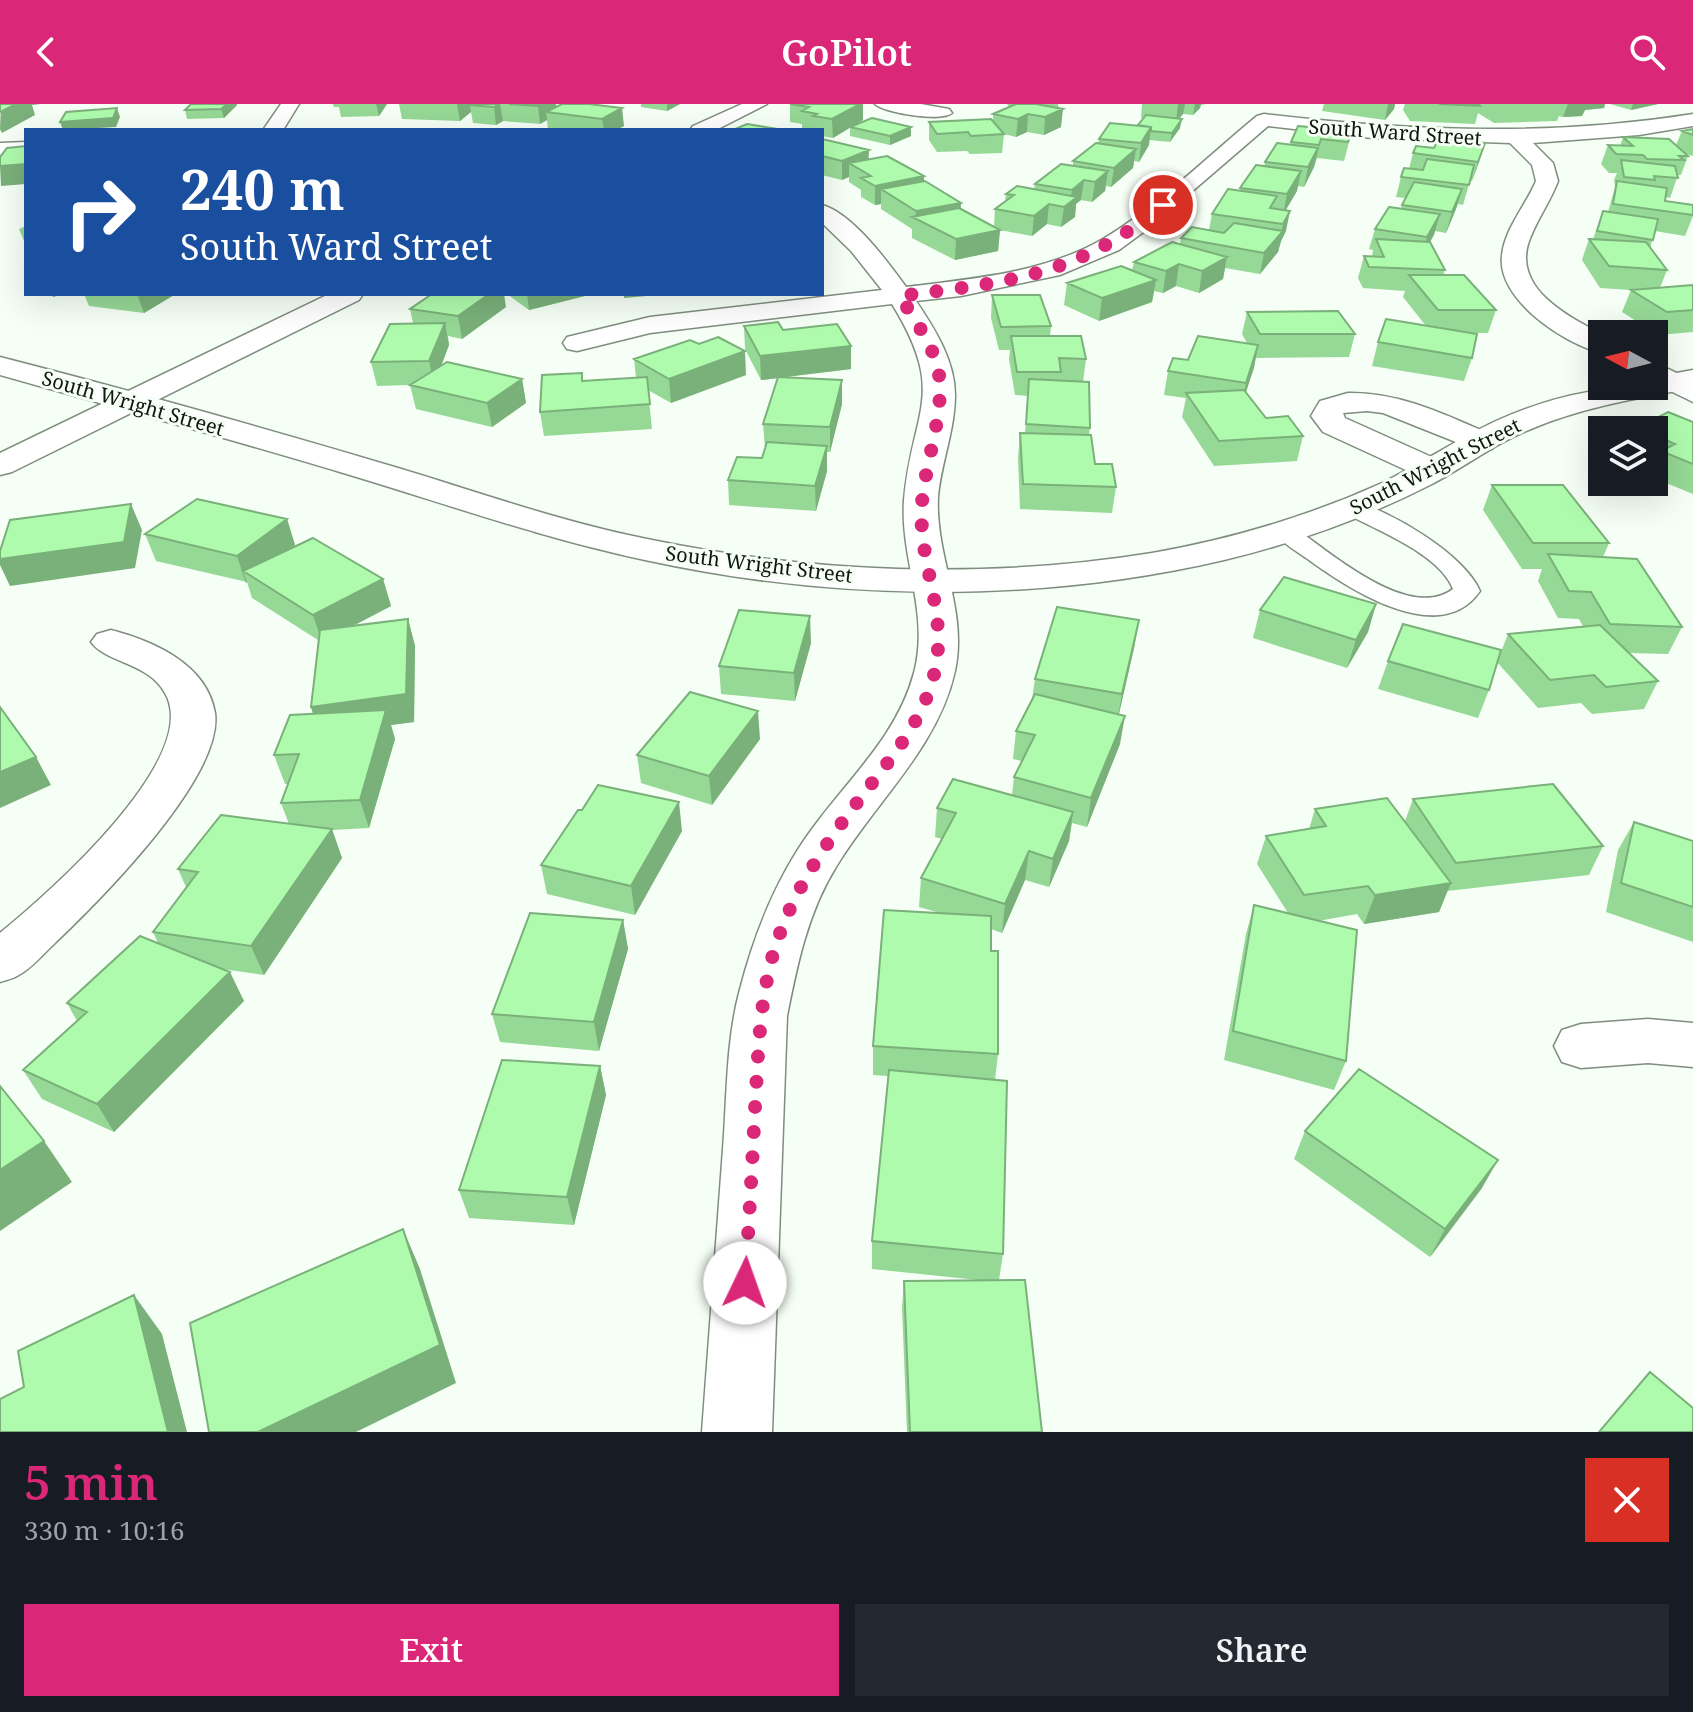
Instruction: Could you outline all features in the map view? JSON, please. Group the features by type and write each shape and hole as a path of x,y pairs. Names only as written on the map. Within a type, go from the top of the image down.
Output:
{"street":[{"path":"274,128 290,104"},
{"path":"704,128 758,104"},
{"path":"884,104 942,113"},
{"name":"South Ward Street","path":"577,343 650,325 900,296 1029,276 1091,255 1145,220 1264,120 1392,135 1517,139 1608,134 1693,120"},
{"path":"1517,139 1542,163 1547,181 1520,235 1513,255 1513,270 1537,305 1588,338"},
{"path":"0,149 24,148"},
{"path":"737,1432 760,1016 772,957 790,907 817,858 900,745 922,708 933,681 938,648 938,610 921,515 940,380 931,347 900,296 854,240 824,214"},
{"path":"0,465 346,296"},
{"name":"South Wright Street","path":"0,366 350,464 555,527 650,551 802,573 930,578 1026,577 1110,569 1217,551 1287,533 1353,508 1433,470 1481,442 1541,415 1599,397 1670,383"},
{"path":"1433,470 1334,425 1326,416 1331,407 1356,401 1375,403 1408,412 1481,442"},
{"path":"0,962 39,931 131,832 179,768 189,743 194,717 187,695 175,677 159,662 137,650 111,642"},
{"path":"1581,1046 1648,1041 1693,1045"}],"lane":[{"path":"1287,533 1384,598 1412,606 1436,607 1459,601 1467,591 1465,580 1447,562 1353,508"}],"building":[{"path":"0,104 16,104 0,112"},
{"path":"191,104 227,104 221,109 185,110"},
{"path":"472,104 499,104 494,107"},
{"path":"562,104 622,108 602,119 546,112"},
{"path":"790,104 860,104 832,119 802,111 809,107"},
{"path":"1016,104 1063,109 1045,117 1028,114 1018,119 993,114"},
{"path":"117,108 113,118 60,122 66,112"},
{"path":"1146,115 1182,119 1172,133 1151,131 1151,127 1138,125"},
{"path":"872,118 911,127 890,136 850,127"},
{"path":"991,119 1004,134 937,134 929,122"},
{"path":"1110,123 1151,127 1141,143 1099,139"},
{"path":"747,124 772,128 738,128"},
{"path":"1298,126 1352,131 1348,142 1321,139 1319,145 1291,142"},
{"path":"1439,137 1485,143 1478,162 1413,153 1416,146 1434,148"},
{"path":"1623,137 1669,139 1688,156 1679,156 1684,160 1647,159 1643,155 1616,154 1608,145 1633,146"},
{"path":"824,139 869,150 842,161 824,156"},
{"path":"1096,143 1136,149 1114,168 1073,161"},
{"path":"1277,143 1318,148 1308,167 1265,162"},
{"path":"24,146 24,164 0,166 0,157 7,148"},
{"path":"887,156 924,176 875,186 861,178 871,176 849,163"},
{"path":"1427,159 1474,165 1469,185 1401,177 1404,168 1423,170"},
{"path":"1621,160 1675,166 1678,178 1654,176 1655,180 1624,177"},
{"path":"1061,164 1108,171 1095,182 1084,180 1072,190 1035,184"},
{"path":"1256,165 1301,171 1287,194 1240,188"},
{"path":"925,181 961,203 916,211 881,189"},
{"path":"1617,181 1667,188 1665,201 1693,205 1693,215 1613,204"},
{"path":"1414,182 1462,189 1452,212 1402,205"},
{"path":"1017,186 1077,197 1064,207 1049,204 1034,216 995,209 1014,195 1006,194"},
{"path":"1228,189 1277,196 1270,208 1290,211 1283,224 1212,214"},
{"path":"1389,207 1440,214 1427,237 1375,229"},
{"path":"959,208 1000,230 956,239 912,217"},
{"path":"1603,211 1658,219 1653,240 1597,231"},
{"path":"1234,223 1283,231 1264,253 1181,238 1192,227 1224,233"},
{"path":"1376,239 1430,242 1445,270 1369,267 1364,256 1384,257"},
{"path":"1589,239 1646,242 1667,270 1609,266"},
{"path":"1172,242 1227,257 1202,271 1179,264 1166,271 1134,262"},
{"path":"1121,266 1156,280 1102,298 1067,283"},
{"path":"1409,275 1464,275 1496,310 1438,310"},
{"path":"1693,285 1693,310 1667,312 1631,290"},
{"path":"992,295 1040,295 1051,326 1001,327"},
{"path":"429,296 486,296 458,316 410,309"},
{"path":"1338,311 1355,334 1260,334 1247,312"},
{"path":"1386,319 1477,334 1472,358 1378,342"},
{"path":"778,322 783,330 837,324 851,346 760,356 744,326"},
{"path":"445,323 429,361 371,362 390,324"},
{"path":"1011,336 1081,336 1086,359 1059,358 1061,372 1017,372"},
{"path":"1198,336 1258,345 1246,383 1168,371 1173,358 1188,360"},
{"path":"718,337 745,351 669,379 634,359 690,340 699,344"},
{"path":"447,362 522,379 487,403 410,385"},
{"path":"582,373 582,381 647,377 650,404 540,412 542,375"},
{"path":"778,377 842,380 830,427 763,424"},
{"path":"1029,379 1089,382 1090,428 1026,424"},
{"path":"1244,390 1266,418 1288,416 1303,436 1219,441 1186,393"},
{"path":"1668,412 1693,422 1693,464 1668,454 1668,448 1675,444 1668,441 1668,416 1660,416"},
{"path":"1020,433 1091,435 1095,464 1112,464 1116,487 1023,484"},
{"path":"767,442 827,446 815,486 728,480 737,457 762,458"},
{"path":"1492,485 1563,485 1609,543 1533,543"},
{"path":"197,499 287,519 237,556 145,534"},
{"path":"131,504 124,542 0,559 10,520"},
{"path":"313,538 383,579 313,615 243,571"},
{"path":"1548,554 1637,559 1682,627 1610,624 1591,592 1569,591"},
{"path":"1284,577 1376,604 1356,640 1260,610"},
{"path":"1057,607 1139,620 1122,694 1035,679"},
{"path":"739,610 810,616 794,673 719,666"},
{"path":"408,619 406,694 311,707 320,630"},
{"path":"1403,624 1501,650 1489,690 1388,661"},
{"path":"1600,625 1658,681 1606,687 1594,675 1550,680 1508,634"},
{"path":"690,692 758,711 709,776 637,755"},
{"path":"1035,694 1125,716 1091,798 1014,777 1035,735 1016,731"},
{"path":"0,707 36,757 0,772"},
{"path":"386,710 360,800 281,803 299,754 274,755 290,715"},
{"path":"953,779 1073,812 1053,859 1029,851 1005,904 921,878 956,813 937,808"},
{"path":"1553,784 1603,846 1456,863 1413,799"},
{"path":"598,785 679,802 631,886 541,865"},
{"path":"1387,798 1451,883 1375,895 1368,886 1304,895 1266,836 1326,826 1315,809"},
{"path":"221,815 332,829 251,946 153,932 198,872 178,869"},
{"path":"1634,822 1693,841 1693,907 1621,883"},
{"path":"1254,905 1357,930 1346,1061 1233,1031"},
{"path":"884,910 991,916 991,951 998,951 998,1054 873,1046"},
{"path":"530,913 623,920 594,1022 492,1014"},
{"path":"140,936 230,972 97,1104 23,1070 87,1012 67,1003"},
{"path":"502,1060 600,1066 567,1197 459,1190"},
{"path":"1359,1069 1498,1160 1445,1229 1305,1131"},
{"path":"889,1070 1007,1081 1003,1254 872,1241"},
{"path":"0,1086 44,1141 0,1170"},
{"path":"403,1229 440,1345 258,1432 209,1432 190,1323"},
{"path":"1025,1280 1042,1432 910,1432 904,1281"},
{"path":"134,1295 168,1432 0,1432 0,1399 24,1387 18,1351"},
{"path":"1650,1372 1693,1408 1693,1432 1599,1432"}],"route":[{"path":"745,1283 760,1016 772,957 790,907 817,858 909,732 933,681 938,648 938,610 921,515 940,380 931,347 900,296 1000,282 1051,270 1110,245 1163,205"}]}
